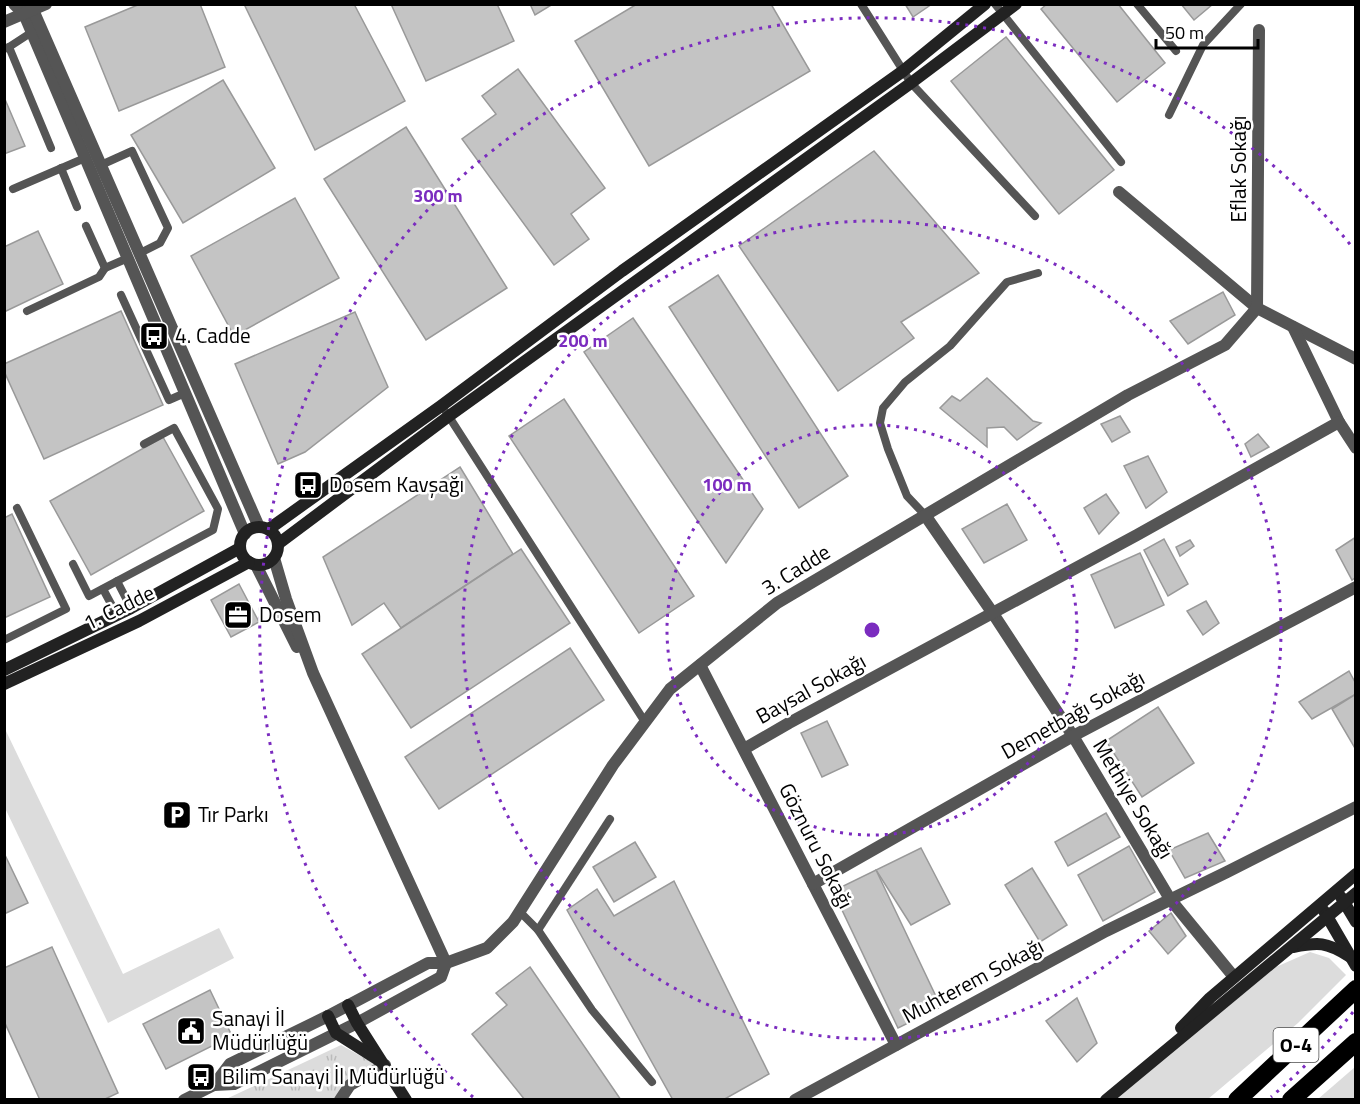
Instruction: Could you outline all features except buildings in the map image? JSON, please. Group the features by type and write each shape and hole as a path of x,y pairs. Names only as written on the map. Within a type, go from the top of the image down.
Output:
{"highway":[{"name":"O-4","path":"1237,1100 1355,990"},
{"name":"O-4","path":"1291,1100 1356,1042"}],"street":[{"path":"14,4 28,9 134,255 264,528 273,533 278,544"},
{"path":"4,22 28,9 46,4"},
{"path":"313,674 288,632 253,564 245,559 240,548 244,534 249,530 264,528 441,406 589,295 903,71 985,4"},
{"path":"184,1100 213,1085 234,1084 357,1023 441,977 446,963 313,674 274,558 278,544 449,416 911,83 998,10 1016,4"},
{"name":"Eflak Sokağı","path":"1257,308 1259,30"},
{"path":"1119,192 1257,308 1356,359"},
{"path":"134,255 185,393 244,534"},
{"name":"3. Cadde","path":"213,1085 230,1064 428,963 446,963 487,948 513,922 614,765 670,689 777,603 1128,394 1225,345 1257,308"},
{"path":"1293,327 1339,422 1356,448"},
{"path":"185,393 198,387"},
{"name":"Baysal Sokağı","path":"744,749 1339,422"},
{"name":"Methiye Sokağı","path":"925,515 1073,736 1170,899 1234,977"},
{"name":"1. Cadde","path":"6,674 240,548"},
{"path":"253,564 269,562 274,558"},
{"name":"1. Cadde","path":"6,674 138,622 253,564"},
{"name":"Demetbağı Sokağı","path":"813,884 1073,736 1356,587"},
{"path":"131,608 138,622"},
{"path":"117,615 124,628"},
{"name":"Göznuru Sokağı","path":"700,665 896,1045"},
{"name":"Muhterem Sokağı","path":"795,1100 1106,931 1356,807"},
{"path":"1141,1070 1210,998 1356,874"},
{"path":"1337,890 1356,922"},
{"path":"1106,1100 1356,893"},
{"path":"1320,904 1353,961"},
{"path":"1292,947 1313,943 1332,945 1353,961"},
{"path":"348,1005 406,1100"},
{"path":"328,1016 336,1033 386,1065"},
{"path":"340,1100 350,1085 386,1065"}],"lane":[{"path":"861,4 911,83 1035,216"},
{"path":"1137,4 1176,51"},
{"path":"1169,115 1203,45 1241,4"},
{"path":"998,10 1121,162"},
{"path":"36,29 7,48 51,148"},
{"path":"27,311 99,277 105,268 160,243 168,228 132,151 96,168"},
{"path":"13,189 91,156"},
{"path":"61,168 77,207"},
{"path":"86,226 105,268"},
{"path":"925,515 907,496 888,449 880,423 883,408 905,382 950,346 1007,282 1038,273"},
{"path":"121,295 169,400 185,393"},
{"path":"441,406 645,722"},
{"path":"73,564 89,596 213,530 218,508 174,428 144,444"},
{"path":"4,640 66,609 17,508"},
{"path":"117,581 131,608"},
{"path":"103,589 117,615"},
{"path":"538,930 610,819"},
{"path":"520,912 538,930 592,1010 652,1082"}],"green space":[{"path":"5,729 123,974 219,928 234,958 108,1023 5,808"},
{"path":"1310,952 1329,958 1346,975 1298,1023 1208,1099 1113,1100 1276,967"},
{"path":"341,1045 375,1064 335,1099 224,1100"},
{"path":"1355,1067 1355,1099 1318,1099"}],"place":[{"name":"4. Cadde","path":"154,336"},
{"name":"Dosem Kavşağı","path":"308,485"},
{"name":"Dosem","path":"238,615"},
{"name":"Tır Parkı","path":"177,815"},
{"name":"Sanayi İl Müdürlüğü","path":"191,1031"},
{"name":"Bilim Sanayi İl Müdürlüğü","path":"201,1077"}]}
